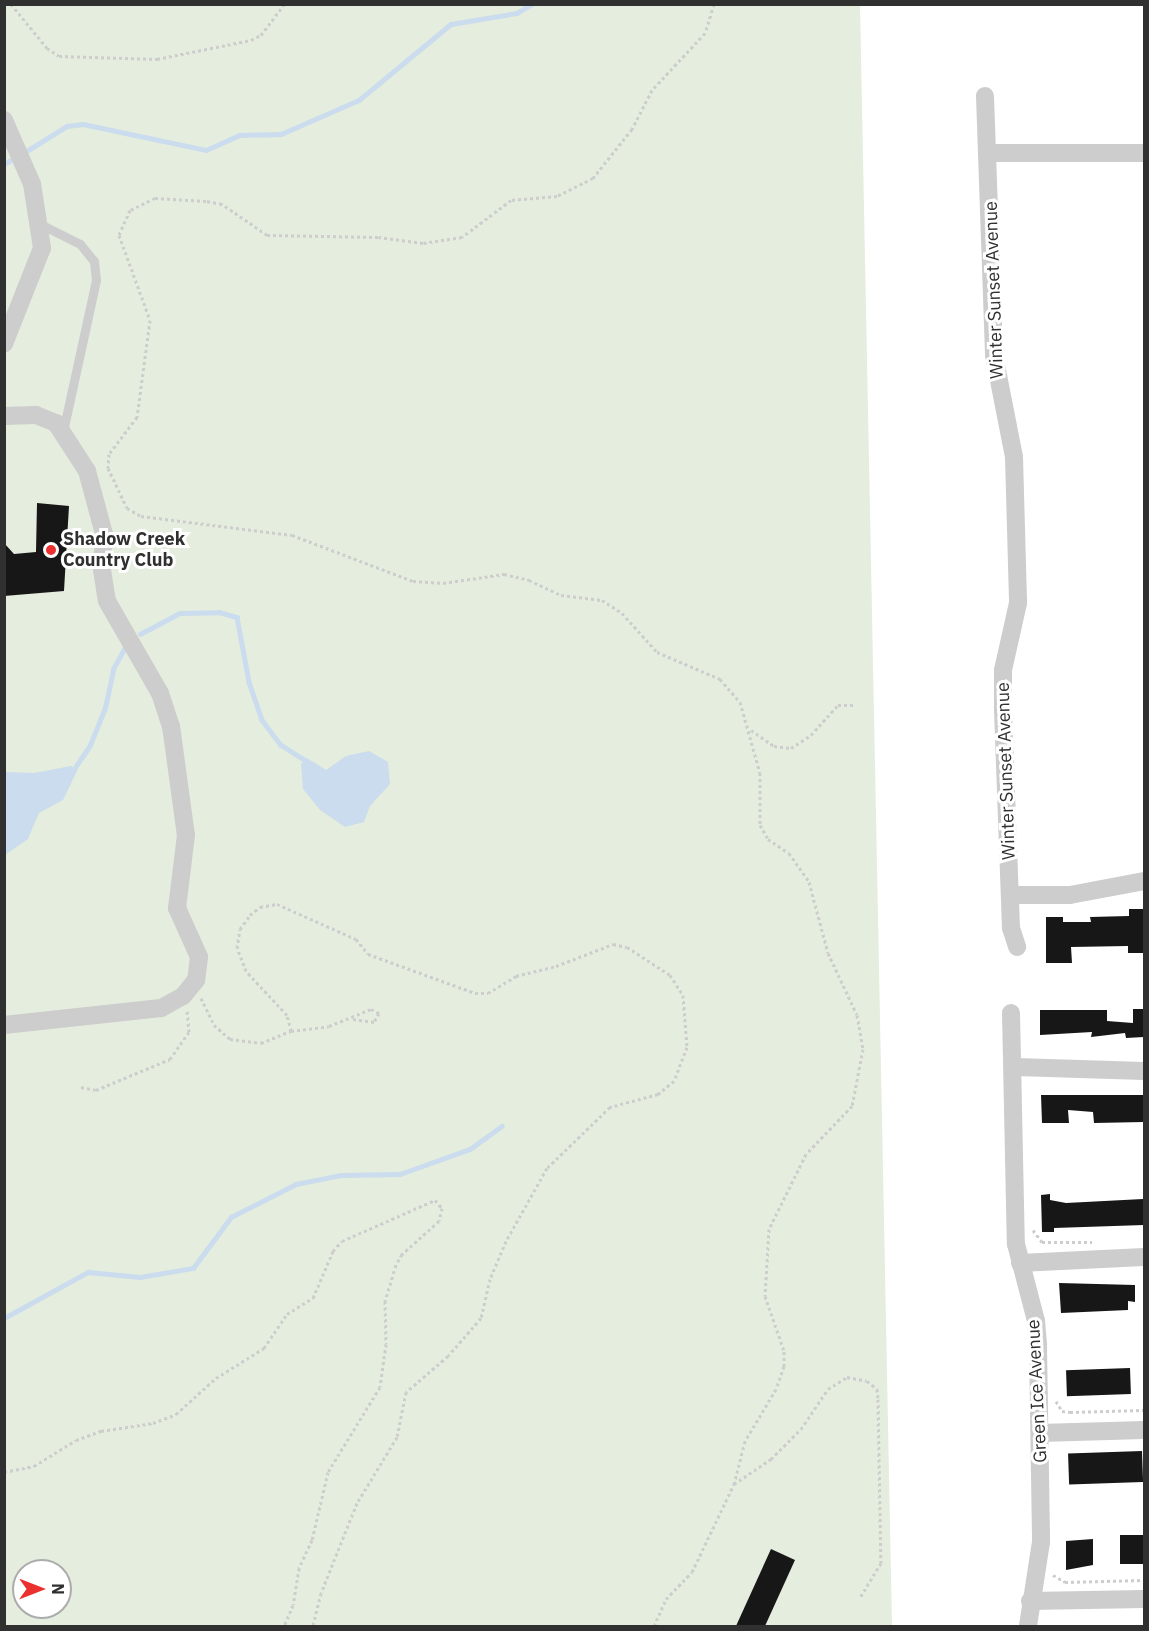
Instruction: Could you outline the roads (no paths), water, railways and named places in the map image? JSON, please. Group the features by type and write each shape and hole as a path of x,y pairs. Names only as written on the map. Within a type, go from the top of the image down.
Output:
{"street":[{"name":"Winter Sunset Avenue","path":"985,96 989,153 994,355 1014,457 1018,592 1003,670 1010,895 1017,947"},
{"path":"4,344 42,248 32,183 7,126"},
{"path":"989,153 1144,153"},
{"path":"4,416 36,415 57,423 87,471 100,515 107,601 160,693 171,726 186,835 177,908 199,957 196,980 183,996 161,1008 4,1025"},
{"path":"1010,895 1070,895 1144,881"},
{"name":"Green Ice Avenue","path":"1011,1013 1015,1066 1016,1244 1036,1321 1040,1434 1041,1542 1030,1601 1028,1626"},
{"path":"1015,1066 1144,1071"},
{"path":"1020,1263 1144,1257"},
{"path":"1040,1434 1144,1430"},
{"path":"1030,1601 1144,1599"}],"lane":[{"path":"38,223 80,244 94,261 96,280 63,431"}],"water":[{"path":"369,751 388,762 390,784 370,806 364,822 345,827 320,810 303,789 301,764 307,758 326,770 346,756"},
{"path":"71,766 78,769 63,800 39,813 28,839 5,855 5,772 34,773"}],"waterway":[{"path":"22,154 67,126 83,124 206,150 239,135 281,134 359,100 451,24 517,13 532,4"},
{"path":"4,164 15,158"},
{"path":"140,634 180,613 219,612 237,617 249,682 262,720 281,745 305,760"},
{"path":"76,766 90,745 105,708 113,669 126,646"},
{"path":"4,1318 88,1272 140,1277 193,1268 231,1217 296,1184 341,1175 400,1174 470,1149 502,1126"}],"place":[{"name":"Shadow Creek Country Club","path":"51,550"}]}
